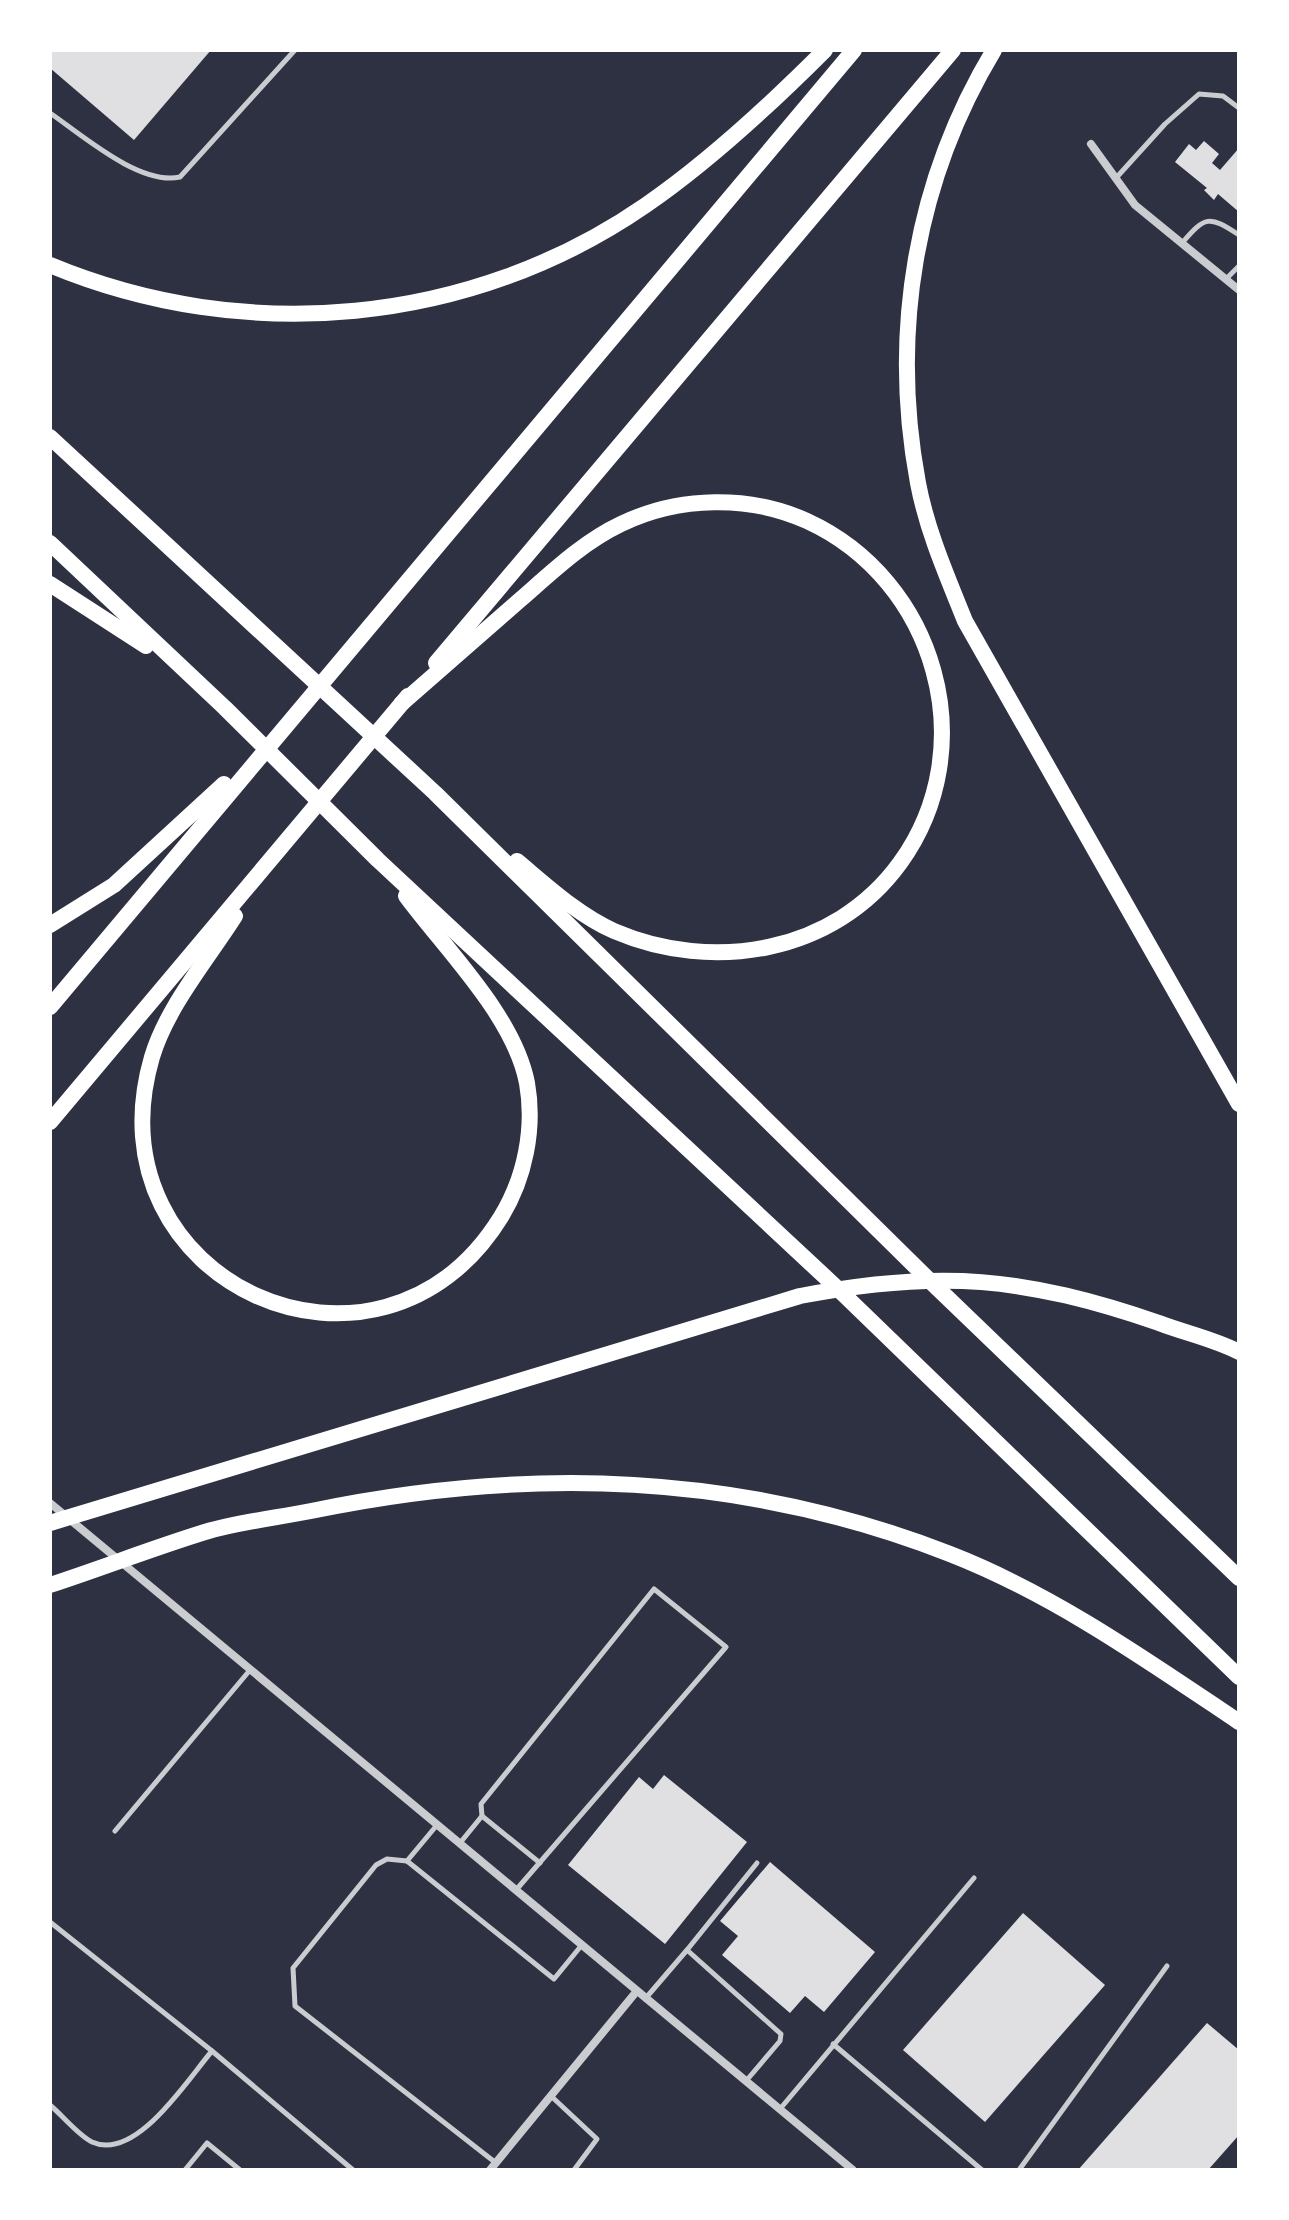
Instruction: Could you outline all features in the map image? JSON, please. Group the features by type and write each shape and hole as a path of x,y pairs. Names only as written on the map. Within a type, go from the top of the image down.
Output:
{"highway":[{"path":"50,265 91,282 169,302 245,313 305,315 428,301 536,266 589,240 647,205 786,89 825,50"},
{"path":"50,1007 854,50"},
{"path":"50,1122 953,50"},
{"path":"994,50 949,138 926,208 911,276 906,347 918,484 937,551 965,621 1239,1104"},
{"path":"50,437 435,793 929,1280 1239,1578"},
{"path":"401,704 574,553 622,523 702,503 745,503 783,511 843,542 887,579 914,616 930,657 939,699 941,740 935,786 922,823 900,863 871,894 835,923 794,941 748,953 703,954 664,949 611,930 564,900 435,793"},
{"path":"50,543 225,708 378,860 837,1288 1239,1677"},
{"path":"50,584 188,675"},
{"path":"50,925 114,885 173,834 288,721"},
{"path":"271,860 169,1018 153,1053 140,1115 142,1142 158,1202 191,1249 238,1288 297,1309 324,1313 385,1307 416,1296 444,1280 488,1238 507,1206 527,1149 530,1112 517,1051 487,1000 378,860"},
{"path":"50,1523 800,1296 869,1283 976,1279 1039,1289 1104,1304 1239,1352"},
{"path":"50,1585 207,1532 352,1502 452,1488 556,1480 725,1492 850,1522 952,1555 1142,1657 1239,1722"}],"street":[{"path":"1091,144 1135,205 1239,290"},
{"path":"50,1503 853,2170"},
{"path":"493,2167 636,1992"}],"lane":[{"path":"50,113 122,162 157,179 180,177 295,50"},
{"path":"1116,178 1165,124 1199,94 1223,96 1239,108"},
{"path":"1182,244 1200,223 1209,220 1219,222 1239,235"},
{"path":"1226,279 1239,266"},
{"path":"459,1844 482,1816 481,1804 654,1589 726,1647 515,1891"},
{"path":"115,1831 250,1670"},
{"path":"482,1816 540,1863"},
{"path":"407,1861 437,1825"},
{"path":"493,2167 295,2006 293,1968 376,1865 387,1859 407,1861 554,1979 581,1946"},
{"path":"645,1999 757,1863"},
{"path":"779,2109 974,1878"},
{"path":"50,1922 212,2051 353,2170"},
{"path":"687,1950 781,2034 780,2041 746,2082"},
{"path":"1019,2170 1167,1966"},
{"path":"833,2044 982,2170"},
{"path":"50,2105 92,2141 116,2146 137,2137 212,2051"},
{"path":"551,2096 597,2139 574,2170"},
{"path":"185,2170 207,2143 240,2170"}],"building":[{"path":"50,50 211,50 134,140 50,68"},
{"path":"1204,141 1219,154 1212,163 1220,170 1239,148 1239,212 1218,194 1214,200 1204,190 1207,188 1175,162 1189,144 1196,150"},
{"path":"664,1775 747,1842 665,1944 568,1865 639,1777 653,1789"},
{"path":"770,1862 875,1952 824,2012 805,1996 790,2013 722,1955 738,1936 720,1921"},
{"path":"1023,1913 1105,1985 985,2122 903,2050"},
{"path":"1207,2023 1239,2050 1239,2135 1208,2170 1078,2170"}]}
